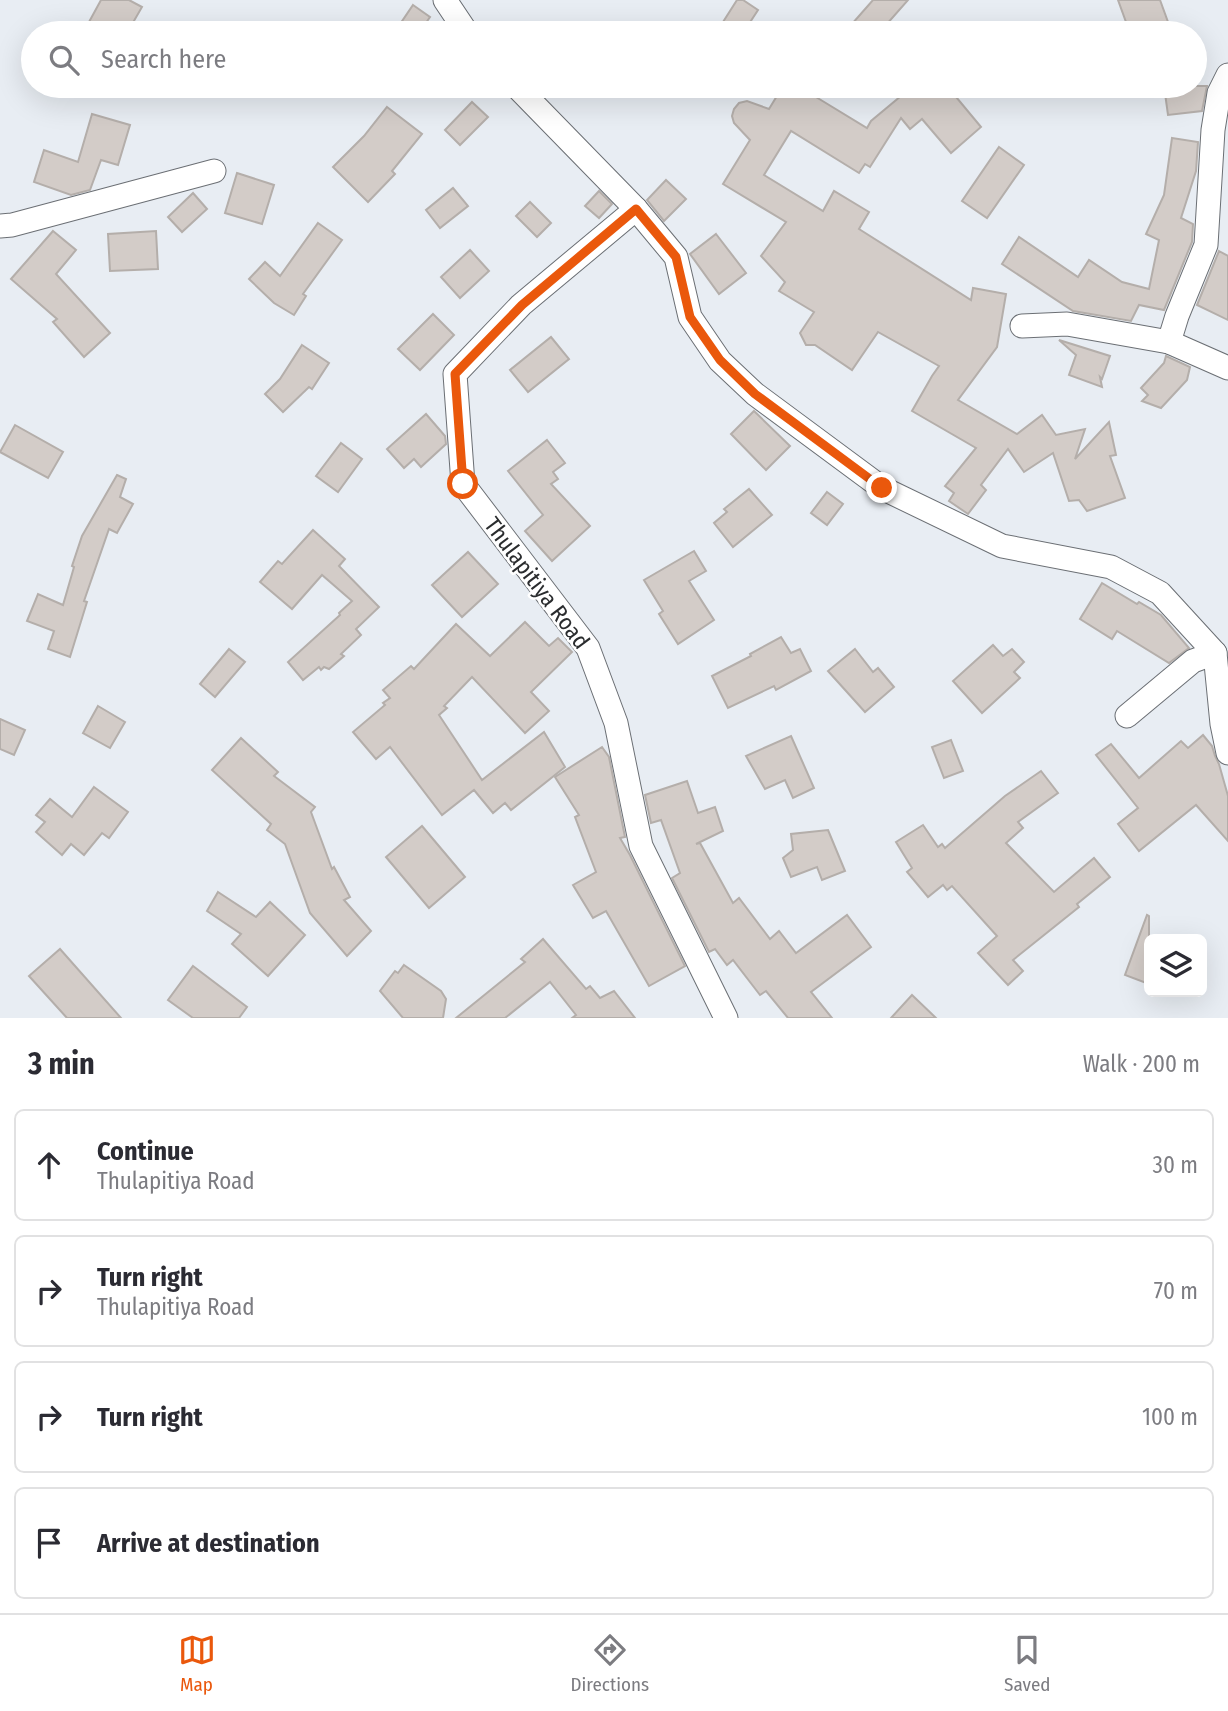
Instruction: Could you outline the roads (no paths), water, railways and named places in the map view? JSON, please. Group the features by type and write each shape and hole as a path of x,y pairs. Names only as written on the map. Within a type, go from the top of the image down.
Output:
{"street":[{"path":"444,0 459,21"},
{"path":"1169,342 1206,245 1213,130 1219,93 1228,75"},
{"path":"528,98 636,209 676,257 690,317 720,360 755,394 882,488 1002,546 1111,567 1160,593 1215,653 1222,724 1228,754"},
{"path":"0,226 214,171"},
{"name":"Thulapitiya Road","path":"636,209 522,305 455,374 463,484 588,648 615,723 641,846 726,1018"},
{"path":"1022,326 1067,324 1169,342 1228,368"},
{"path":"1127,716 1193,661 1215,653"}]}
